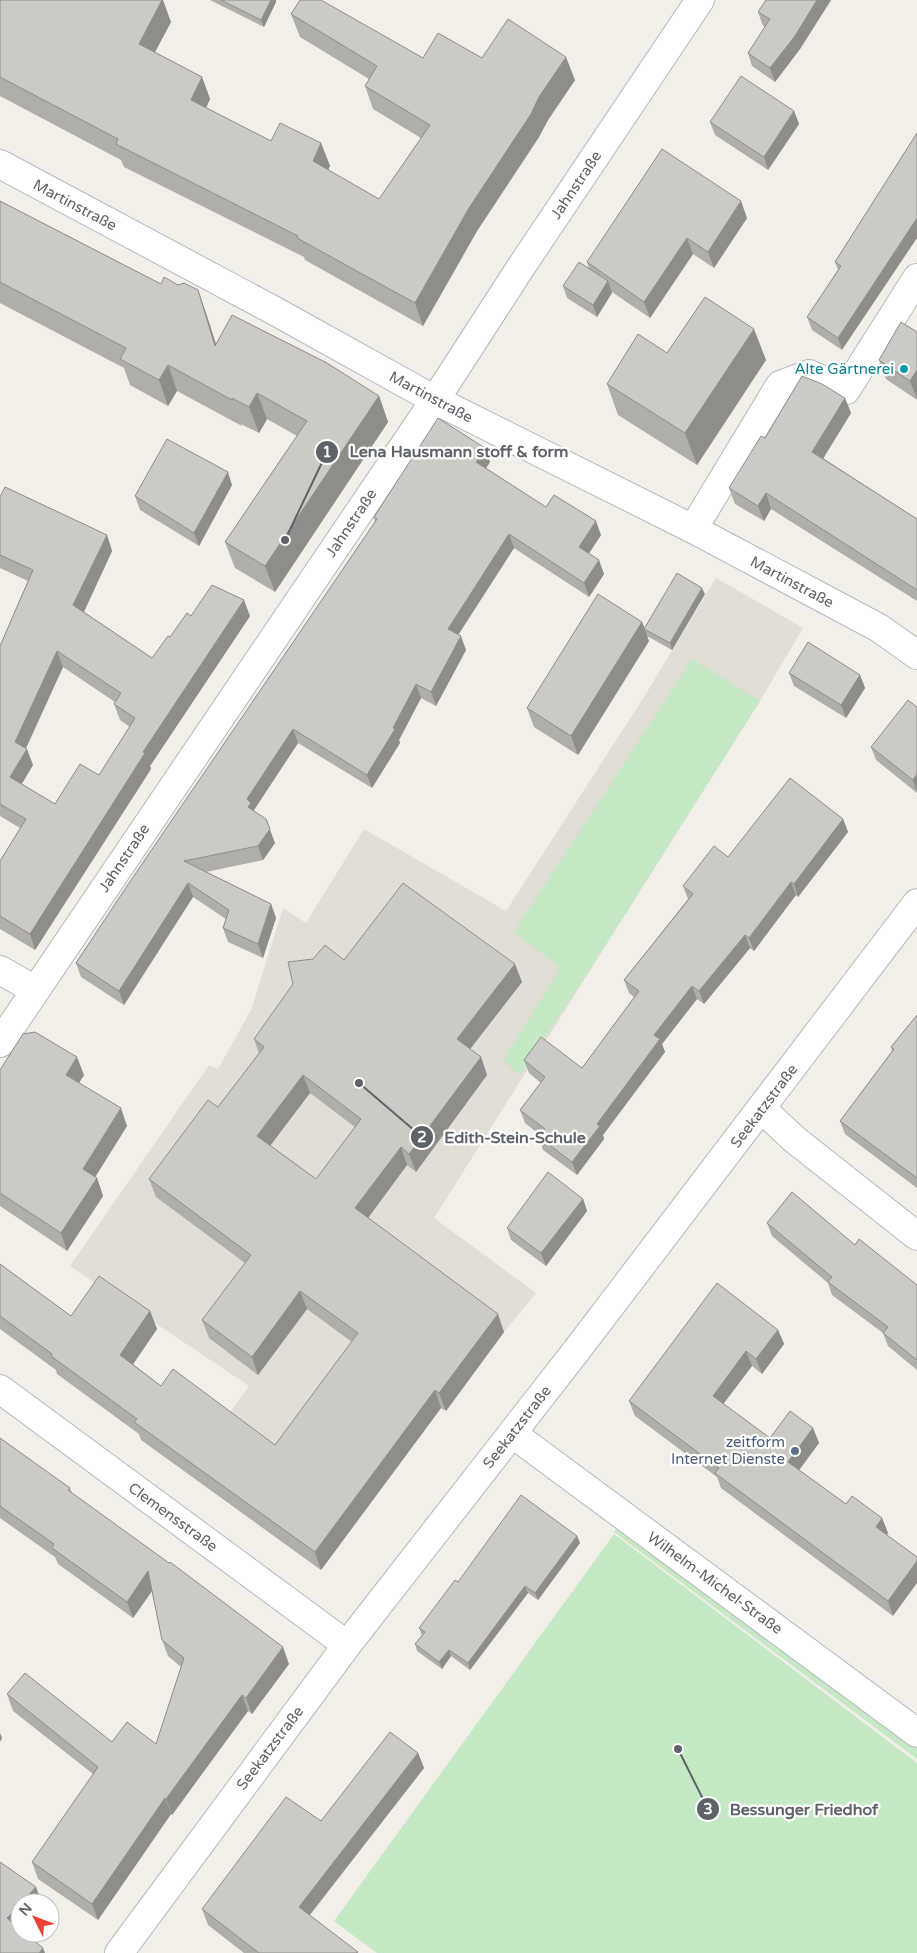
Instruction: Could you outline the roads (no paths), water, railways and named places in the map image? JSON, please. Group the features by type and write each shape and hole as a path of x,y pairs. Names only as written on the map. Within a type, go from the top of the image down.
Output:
{"street":[{"name":"Jahnstraße","path":"0,1043 434,400 700,0"},
{"name":"Martinstraße","path":"0,164 273,310 434,400 693,529 878,628 917,655"},
{"path":"693,529 780,385 809,374 846,390 917,278"},
{"name":"Seekatzstraße","path":"119,1953 347,1645 513,1434 917,903"},
{"path":"0,970 35,990"},
{"path":"762,1109 794,1139 917,1236"},
{"name":"Clemensstraße","path":"0,1389 347,1645"},
{"name":"Wilhelm-Michel-Straße","path":"513,1434 917,1732"}],"place":[{"name":"Alte Gärtnerei","path":"904,369"},
{"name":"Lena Hausmann stoff & form","path":"285,540"},
{"name":"Edith-Stein-Schule","path":"359,1083"},
{"name":"zeitform Internet Dienste","path":"795,1451"},
{"name":"Bessunger Friedhof","path":"678,1749"}]}
